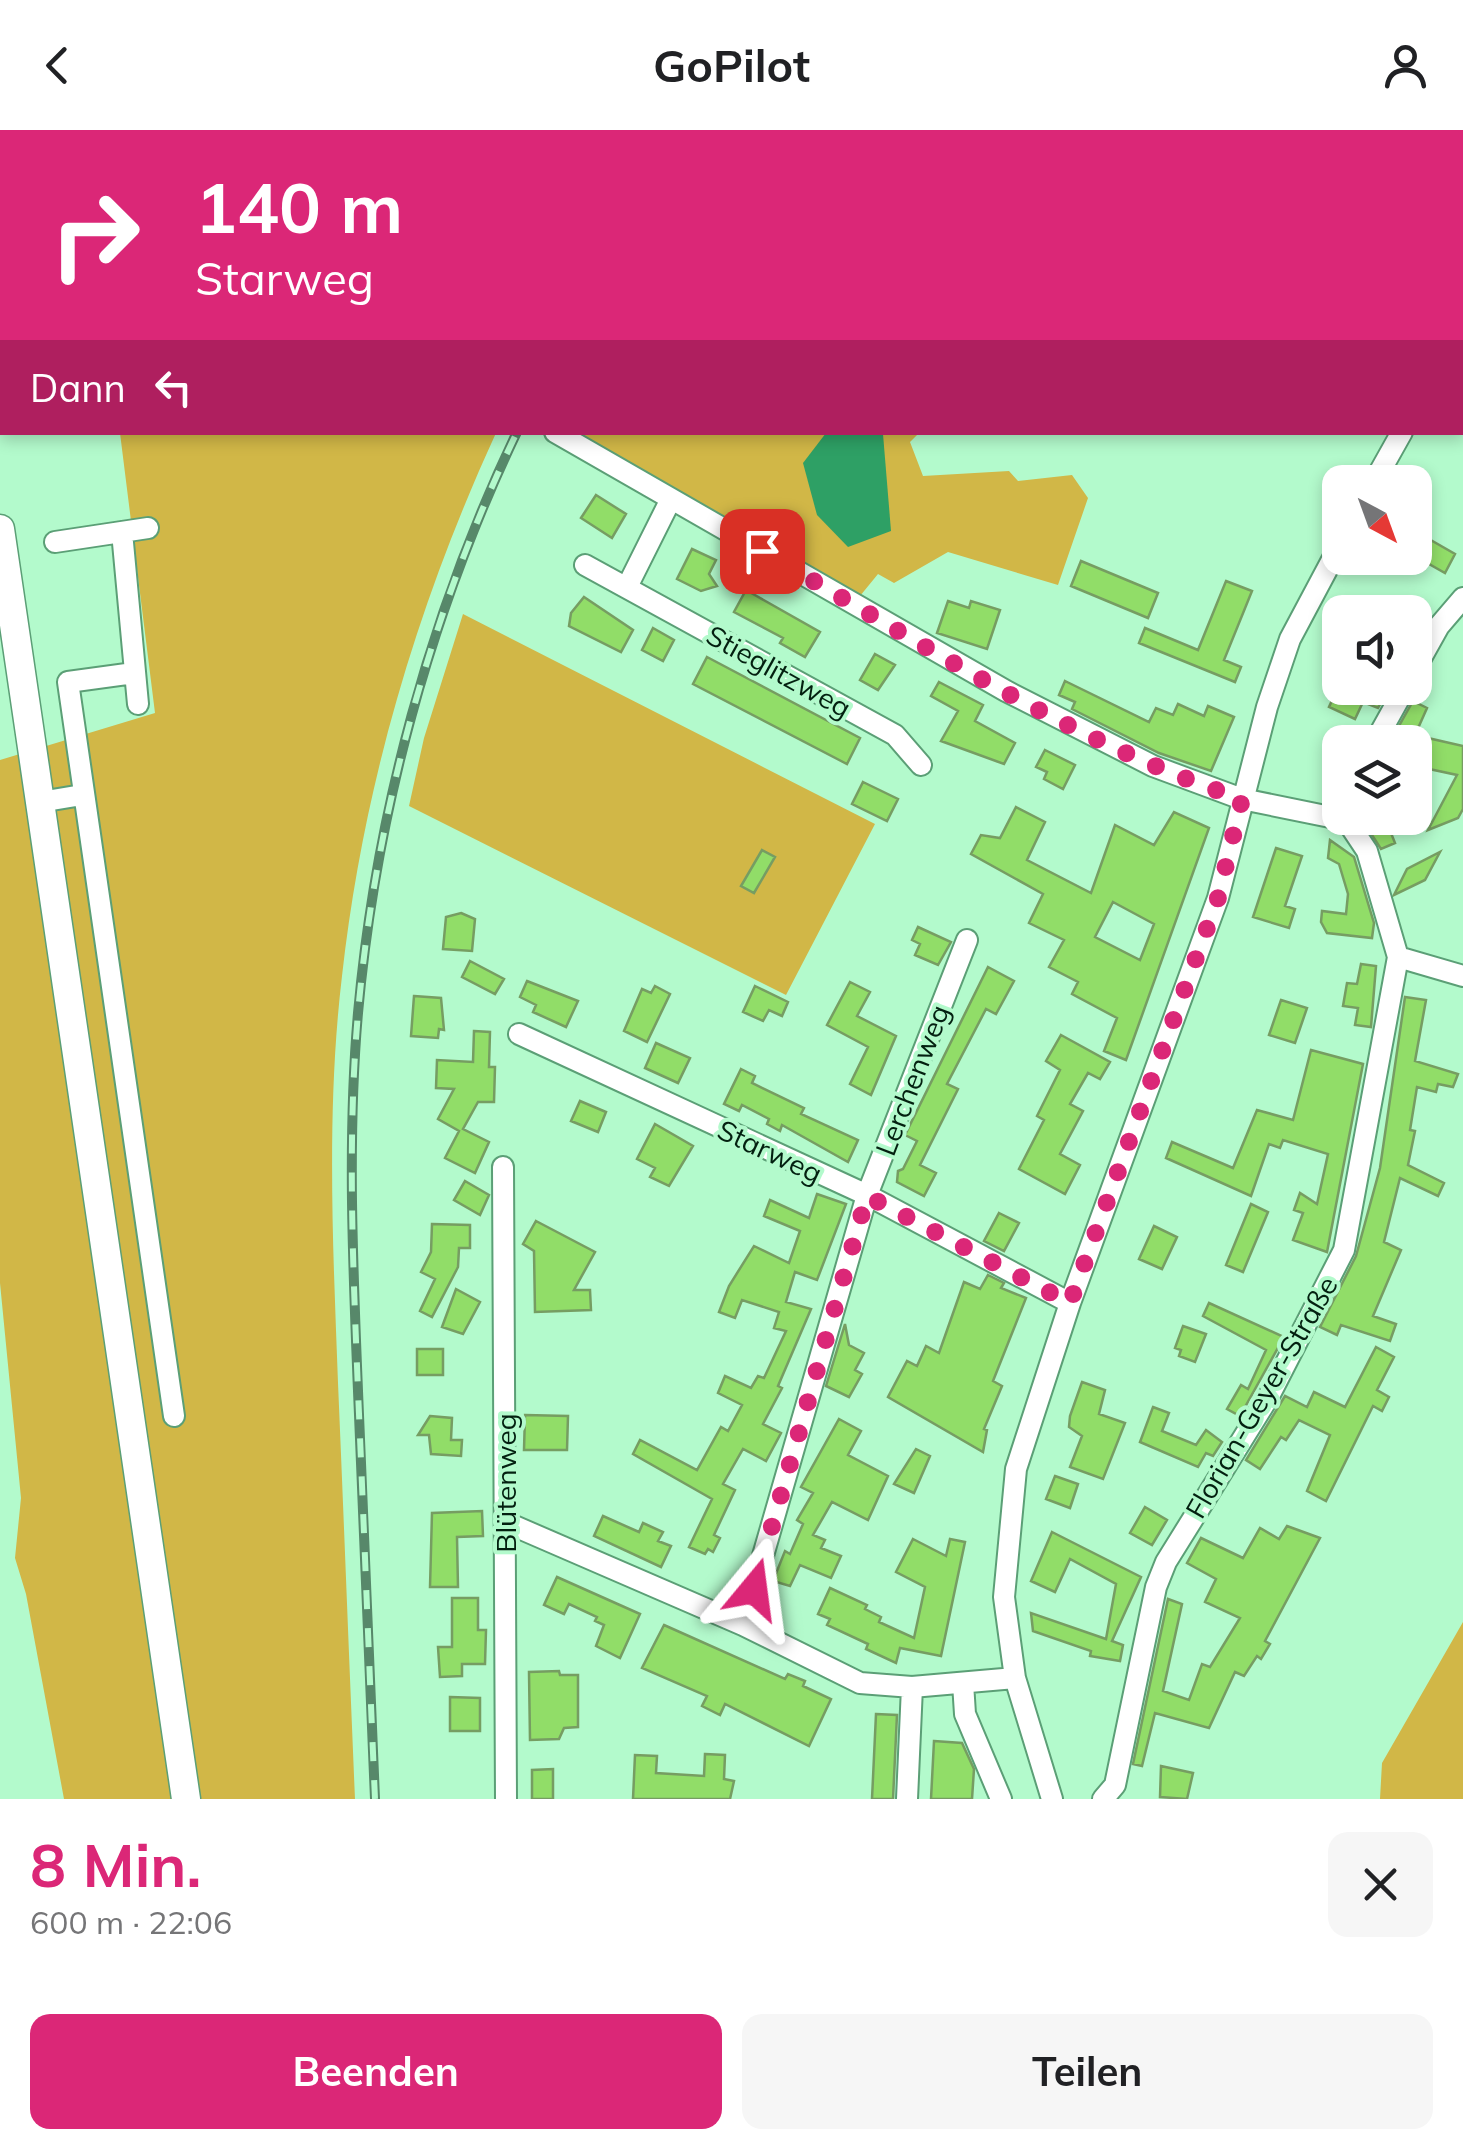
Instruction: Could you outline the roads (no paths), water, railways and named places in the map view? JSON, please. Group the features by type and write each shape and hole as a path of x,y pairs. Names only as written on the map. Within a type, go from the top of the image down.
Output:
{"main road":[{"path":"0,530 186,1799"}],"street":[{"path":"560,435 1006,691 1154,766 1242,799 1322,815"},
{"path":"1384,465 1400,435"},
{"path":"627,587 671,500"},
{"path":"56,542 148,528"},
{"path":"122,532 138,704"},
{"name":"Stieglitzweg","path":"584,564 895,734 921,766"},
{"path":"1052,1799 1015,1678 1004,1596 1016,1470 1070,1303 1218,898 1242,799 1290,639 1324,575"},
{"path":"1432,639 1463,598"},
{"path":"134,674 68,682 174,1416"},
{"path":"40,802 82,795"},
{"name":"Florian-Geyer-Straße","path":"1103,1799 1115,1785 1156,1586 1166,1562 1268,1398 1344,1250 1398,957 1366,851 1356,835"},
{"name":"Lerchenweg","path":"744,1625 867,1196 967,940"},
{"path":"1398,957 1463,976"},
{"name":"Starweg","path":"518,1034 867,1196 1070,1303"},
{"name":"Blütenweg","path":"504,1167 506,1799"},
{"path":"505,1522 744,1625 860,1683 912,1687 1015,1678"},
{"path":"963,1682 965,1714 1001,1799"},
{"path":"907,1799 912,1687"}],"railway":[{"path":"375,1799 353,1249 358,1013 378,863 412,715 458,571 516,435"}]}
